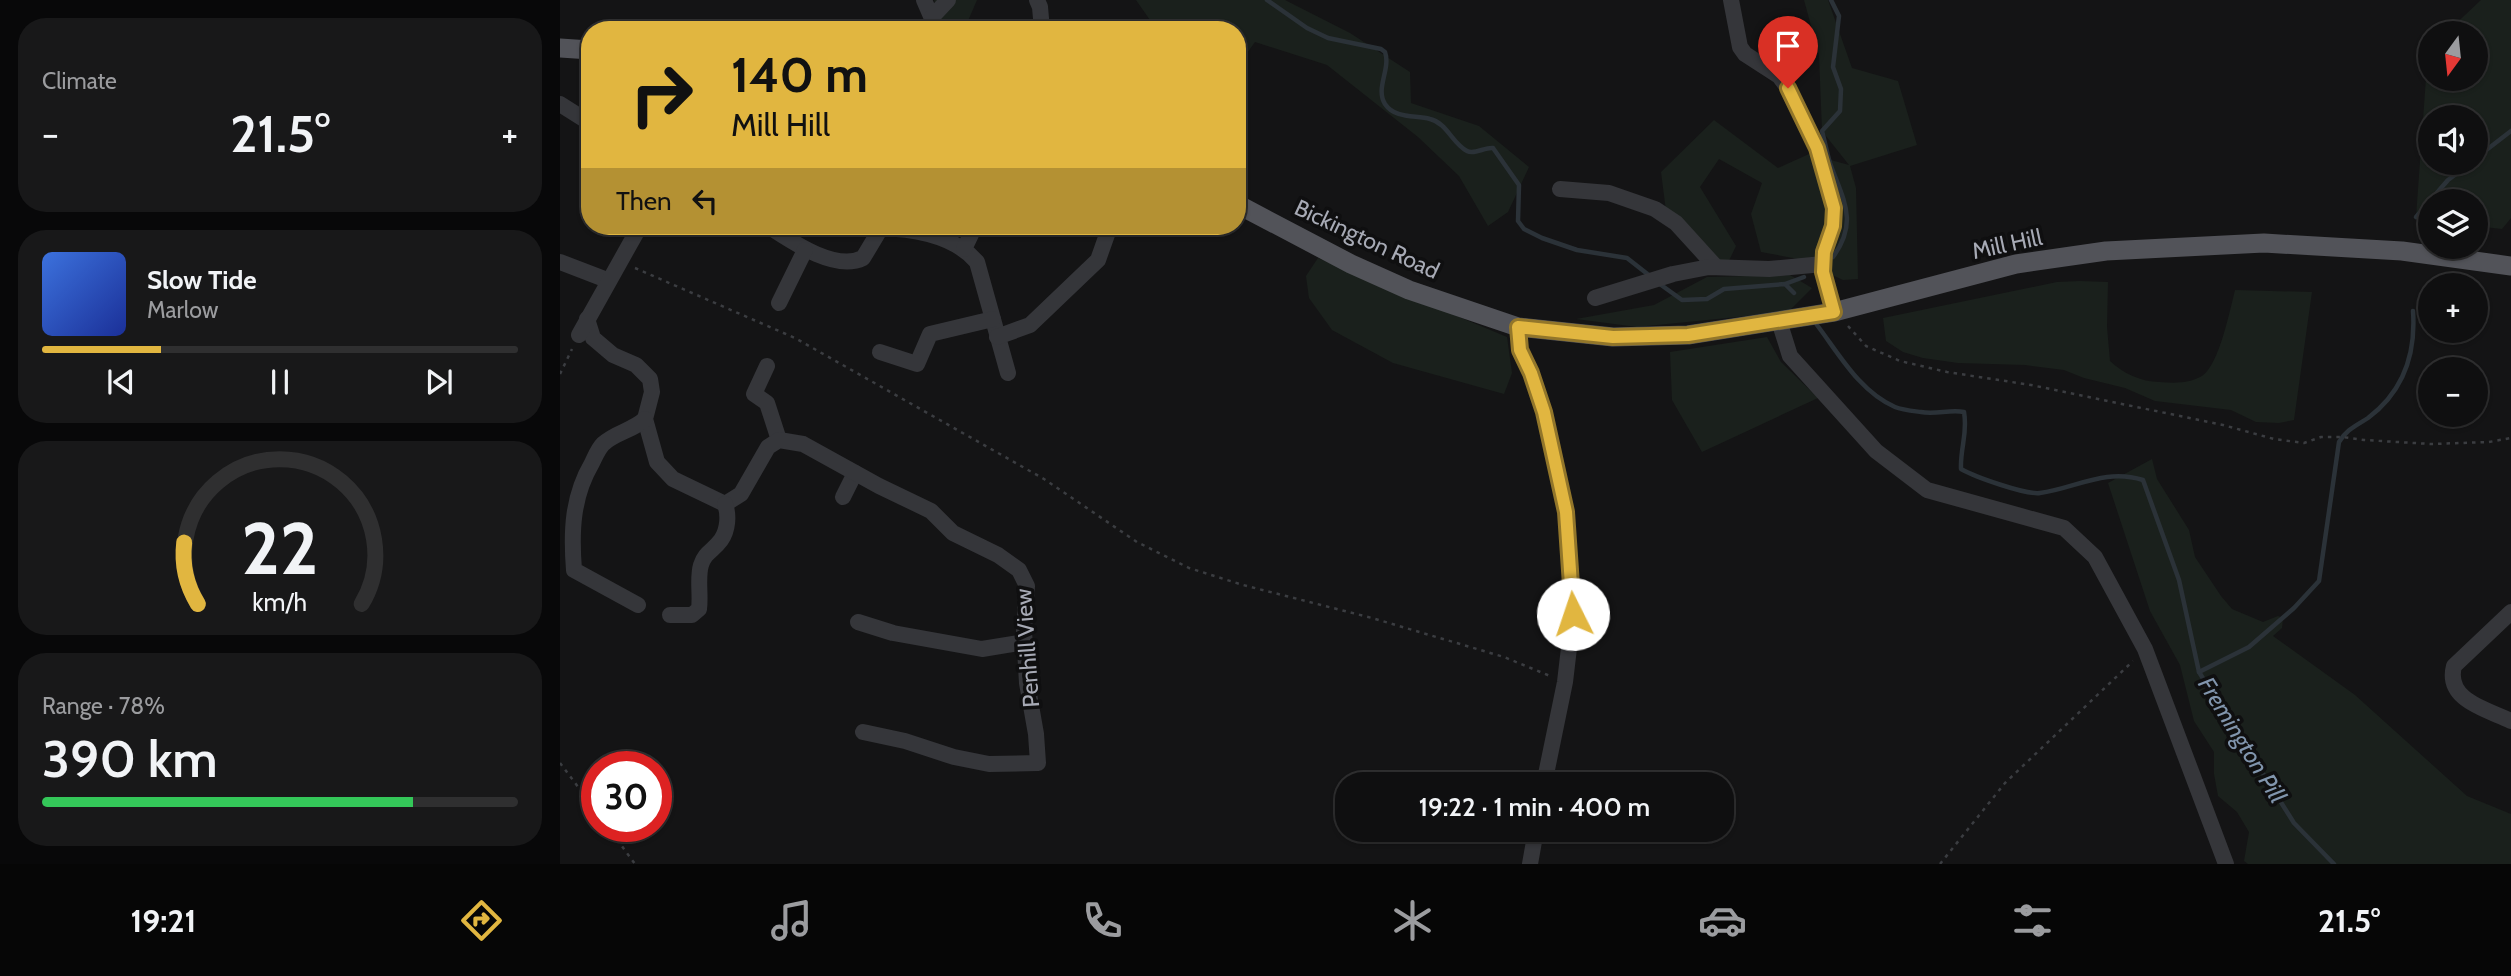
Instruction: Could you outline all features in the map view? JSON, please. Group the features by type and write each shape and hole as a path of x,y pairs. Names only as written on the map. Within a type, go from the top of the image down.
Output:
{"main road":[{"path":"560,48 581,49"},
{"name":"Bickington Road","path":"1246,209 1351,264 1398,285 1518,327"},
{"name":"Mill Hill","path":"1518,327 1613,337 1688,335 1834,312 2015,264 2106,251 2264,243 2402,251 2511,266"}],"street":[{"path":"924,0 933,21"},
{"path":"935,21 948,0"},
{"path":"1037,0 1041,7 1042,21"},
{"path":"1731,0 1740,47 1745,54 1779,76 1788,88 1817,148 1834,208 1833,226 1823,264 1834,312"},
{"path":"560,104 581,117"},
{"path":"1560,189 1609,193 1660,211 1692,239 1716,267"},
{"path":"579,335 607,280 635,235"},
{"path":"782,235 805,250 847,262 856,261 867,252 877,235"},
{"path":"926,235 964,249 977,262 1008,373"},
{"path":"964,249 971,235"},
{"path":"997,337 1030,325 1098,260 1107,235"},
{"path":"779,303 805,250"},
{"path":"560,262 607,280"},
{"path":"1595,298 1673,274 1716,267 1769,269 1823,264"},
{"path":"587,319 593,338 613,355 636,365 650,379 652,392 645,419 657,462 673,479 725,504 729,514 721,540 705,553 699,569 699,609 692,615 670,615"},
{"path":"880,352 917,364 930,334 993,319"},
{"path":"1779,321 1790,356 1875,451 1927,490 2064,528 2095,557 2145,649 2227,864"},
{"path":"1518,327 1520,350 1544,412 1566,512 1573,614 1565,682 1546,772"},
{"path":"725,504 741,494 768,447 779,440 767,403 754,394 766,366"},
{"path":"638,605 567,568 573,519 585,474 601,446 618,432 636,427 645,419"},
{"name":"Penhill View","path":"779,440 803,444 931,511 953,533 998,555 1019,570 1027,586 1027,683 1038,763 989,764 863,732"},
{"path":"843,497 855,473"},
{"path":"2511,612 2454,666 2451,678 2464,698 2511,721"},
{"path":"858,622 893,633 982,649 1025,642"},
{"path":"1530,864 1534,842"}],"path":[{"path":"619,261 795,338 1044,479 1137,542 1189,568 1243,586 1373,618 1504,657 1565,682"},
{"path":"1834,312 1866,346 1900,361 1947,372 2072,393 2223,425 2274,439 2304,443 2322,437 2342,437 2431,444 2489,442 2511,438"},
{"path":"560,374 579,335"},
{"path":"1940,864 2005,783 2145,649"},
{"path":"560,763 581,791"},
{"path":"619,842 635,864"}],"shaded area":[{"path":"934,0 977,0 968,21 942,21"},
{"path":"1136,0 1285,0 1350,33 1410,72 1411,103 1479,126 1529,167 1508,212 1488,226 1459,176 1418,137 1327,65 1255,42 1246,54 1246,21 1151,21"},
{"path":"1804,0 1828,0 1852,68 1898,81 1917,145 1850,166 1856,188 1858,279 1843,280 1798,259 1761,252 1751,214 1762,183 1719,159 1700,187 1736,246 1726,267 1666,211 1661,172 1714,120 1778,168 1809,154 1849,165 1822,131 1819,55"},
{"path":"2481,0 2511,0 2511,218 2502,229 2488,227 2488,189 2418,189 2419,175 2488,175 2488,105 2424,105 2425,91 2488,91 2488,21 2459,21"},
{"path":"1318,258 1507,337 1512,373 1504,394 1393,363 1332,330 1309,298 1306,276"},
{"path":"1790,275 1812,288 1788,312 1637,327 1576,319 1654,305 1707,277"},
{"path":"2057,282 2108,282 2107,327 2110,361 2133,376 2165,382 2191,380 2202,376 2208,370 2223,336 2235,290 2312,292 2294,420 2279,423 2256,422 2231,410 2155,401 2125,388 2064,370 1923,358 1903,352 1886,341 1883,318"},
{"path":"1767,337 1781,362 1818,398 1702,452 1672,400 1670,352"},
{"path":"2152,459 2157,479 2189,530 2195,557 2232,609 2263,622 2278,616 2283,618 2282,628 2273,636 2355,695 2467,796 2511,814 2511,864 2248,864 2244,861 2249,832 2237,812 2218,796 2214,752 2194,721 2180,665 2150,611 2108,483"}],"waterway":[{"path":"1267,0 1307,28 1328,38 1385,52 1382,98 1389,109 1406,116 1436,121 1467,151 1493,148 1519,185 1518,221 1524,229 1577,250 1627,258 1650,276"},
{"path":"1831,0 1839,16 1833,67 1841,89 1840,111 1822,131 1844,200 1847,221 1841,244 1833,257"},
{"path":"2488,149 2511,131"},
{"path":"2416,217 2455,175"},
{"path":"1785,284 1804,277"},
{"path":"1657,282 1682,300 1707,299 1724,289 1785,284 1794,293"},
{"path":"2199,672 2249,647 2294,608 2319,581 2339,442 2380,407 2399,384 2410,357 2413,311"},
{"name":"Fremington Pill","path":"1817,325 1851,371 1871,392 1883,400 1911,411 1964,412 1961,469 2000,485 2033,493 2116,476 2143,480 2179,580 2199,672 2294,823 2334,864"}],"route":[{"path":"1573,614 1566,512 1544,412 1520,350 1518,327 1613,337 1688,335 1834,312 1823,272 1824,252 1833,226 1834,208 1817,148 1788,88"}]}
